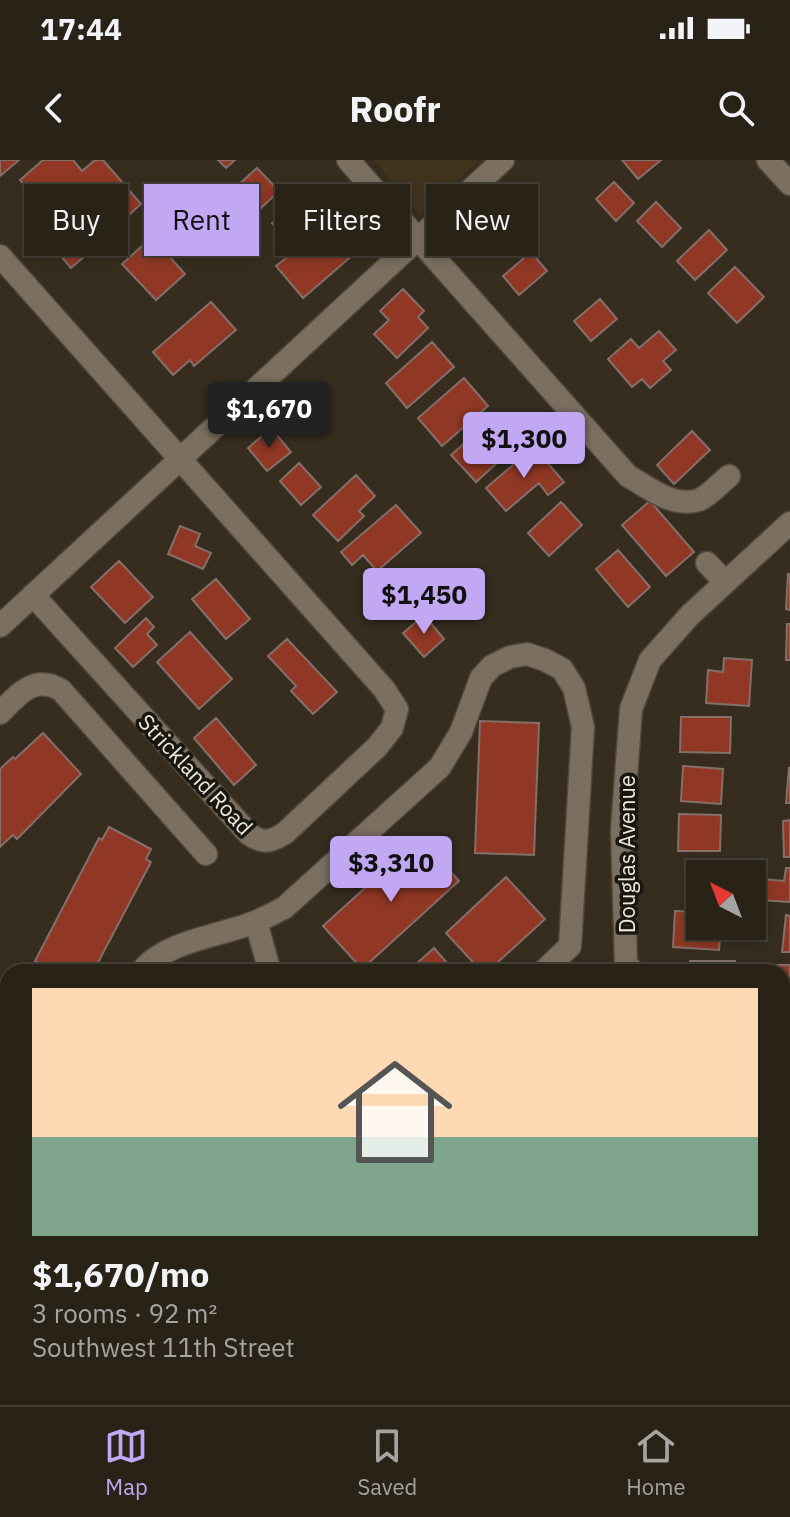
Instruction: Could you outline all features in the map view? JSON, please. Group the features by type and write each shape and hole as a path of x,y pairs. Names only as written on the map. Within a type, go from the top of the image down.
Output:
{"street":[{"path":"348,160 628,476 677,502 701,499 729,476"},
{"path":"0,626 503,160"},
{"path":"768,160 790,184"},
{"path":"0,256 180,460"},
{"name":"Strickland Road","path":"33,595 249,834 259,842 273,841 285,833 377,747 392,728 397,709 384,689 180,460"},
{"name":"Douglas Avenue","path":"630,964 622,830 631,709 650,660 690,615 790,523"},
{"path":"707,563 725,582"},
{"path":"148,964 168,951 256,922 284,908 440,767 461,732 481,678 492,666 510,657 527,654 562,669 574,688 583,727 570,946 551,964"},
{"path":"0,713 29,687 45,683 61,690 206,854"},
{"path":"256,922 268,964"}],"shaded area":[{"path":"373,160 479,160 453,184 426,184 426,209 420,215 410,203 410,184 394,184"}],"building":[{"path":"0,160 19,160 0,176"},
{"path":"43,160 73,160 82,171 95,160 103,160 124,184 24,185 20,180"},
{"path":"218,160 235,160 226,168"},
{"path":"622,160 661,160 638,179"},
{"path":"257,168 275,187 275,195 259,210 259,184 239,184"},
{"path":"614,182 634,203 616,221 596,199"},
{"path":"128,189 141,204 128,216"},
{"path":"656,202 681,228 662,247 637,221"},
{"path":"709,230 727,250 695,280 677,261"},
{"path":"144,244 144,256 169,256 185,274 156,300 122,264"},
{"path":"61,256 85,256 71,268"},
{"path":"289,256 352,256 303,298 276,266"},
{"path":"526,256 534,256 547,271 519,295 503,276"},
{"path":"735,267 764,297 737,323 708,293"},
{"path":"403,289 424,311 418,317 428,328 397,358 374,334 389,320 380,311"},
{"path":"600,299 617,319 591,341 574,321"},
{"path":"211,302 236,330 194,366 190,360 173,375 153,352"},
{"path":"659,331 676,350 663,361 671,370 650,388 642,379 632,387 608,359 631,339 639,348"},
{"path":"432,342 454,367 407,408 386,383"},
{"path":"464,378 488,406 442,446 418,418"},
{"path":"496,415 520,442 476,482 451,455"},
{"path":"271,428 291,452 267,471 248,448"},
{"path":"692,431 710,450 674,484 657,465"},
{"path":"534,447 564,482 548,495 539,483 506,511 486,488"},
{"path":"299,463 321,487 301,505 280,481"},
{"path":"356,475 375,496 359,511 364,516 338,541 313,515"},
{"path":"650,501 694,552 666,576 622,525"},
{"path":"561,502 582,525 549,556 528,533"},
{"path":"396,505 421,533 377,571 363,555 352,565 341,552"},
{"path":"180,526 200,534 195,546 211,553 203,569 168,554"},
{"path":"618,550 650,587 628,607 596,569"},
{"path":"119,561 153,597 125,623 91,587"},
{"path":"790,574 790,610 786,609"},
{"path":"216,579 250,619 226,639 192,599"},
{"path":"424,615 444,639 424,657 403,633"},
{"path":"146,618 154,627 147,634 157,645 133,667 115,648"},
{"path":"787,624 790,624 790,660 786,660"},
{"path":"190,632 232,679 199,709 157,662"},
{"path":"287,639 337,692 313,714 291,691 296,686 268,656"},
{"path":"724,658 752,660 749,706 706,703 708,670 723,672"},
{"path":"681,717 731,717 730,753 680,752"},
{"path":"216,718 256,765 234,785 194,738"},
{"path":"480,721 539,723 534,855 475,853"},
{"path":"43,733 81,774 17,839 13,835 0,847 0,769"},
{"path":"683,766 723,769 721,804 681,801"},
{"path":"789,768 790,803 786,803"},
{"path":"679,814 721,815 720,851 678,851"},
{"path":"790,820 790,857 784,857 783,821"},
{"path":"109,827 151,849 146,859 151,862 97,964 41,964 35,961 99,838 102,840"},
{"path":"420,838 459,881 368,964 357,964 323,926"},
{"path":"786,868 790,868 790,902 766,900 766,879 784,881"},
{"path":"506,877 545,919 496,964 475,964 446,933"},
{"path":"675,911 686,911 686,940 720,940 719,950 673,947"},
{"path":"786,915 790,916 790,952 782,952"},
{"path":"434,948 448,964 416,964"},
{"path":"690,961 735,961 735,964 690,964"}]}
